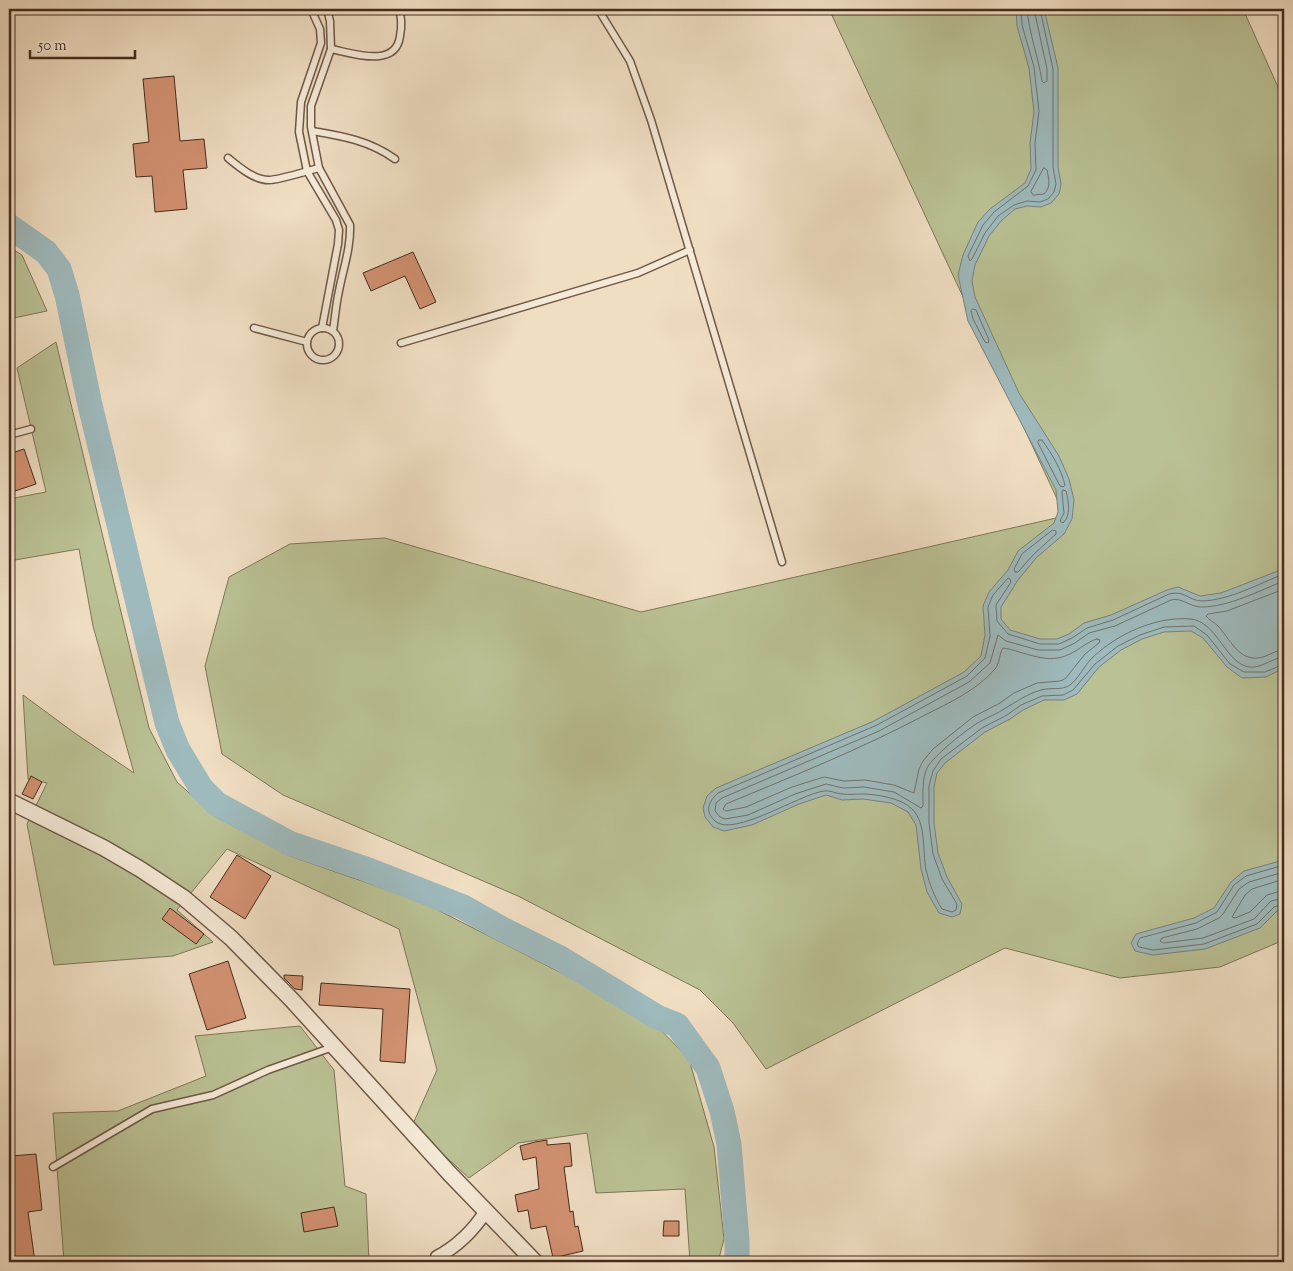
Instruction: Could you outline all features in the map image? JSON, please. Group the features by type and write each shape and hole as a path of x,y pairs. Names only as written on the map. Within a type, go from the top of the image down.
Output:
{"street":[{"path":"9,801 104,848 140,869 184,898 231,938 535,1262"},
{"path":"437,1257 453,1249 464,1239 486,1211"}],"lane":[{"path":"311,9 320,29 321,44 301,102 299,132 307,171 336,220 338,230 338,244 322,328"},
{"path":"327,9 330,21 331,49 311,106 312,131 319,168 350,225 350,248 339,291 333,331"},
{"path":"331,49 374,57 387,55 400,42 402,20 399,9"},
{"path":"598,9 630,61 651,120 782,562"},
{"path":"312,131 358,140 381,149 395,160"},
{"path":"228,158 258,178 269,180 319,168"},
{"path":"401,343 638,273 690,250"},
{"path":"254,328 307,342"},
{"path":"322,328 333,331 337,335 340,346 335,356 324,361 310,353 307,342 312,332 322,328"},
{"path":"9,434 31,429"},
{"path":"53,1167 152,1109 212,1095 268,1070 334,1047"}],"green space":[{"path":"829,9 1243,9 1278,87 1284,119 1284,940 1220,967 1120,978 1005,948 766,1069 733,1023 700,990 518,896 283,795 222,754 205,666 229,577 290,544 385,538 641,612 1065,516"},
{"path":"9,247 22,255 47,311 9,319"},
{"path":"56,342 149,728 177,782 216,817 290,856 422,902 648,1017 689,1059 714,1147 724,1239 718,1262 690,1262 685,1189 596,1193 587,1133 518,1143 469,1178 412,1126 437,1070 399,929 227,849 177,910 213,942 173,956 54,965 27,824 47,783 28,779 23,695 134,773 93,626 79,549 9,561 9,499 46,492 17,368"},
{"path":"300,1026 334,1070 345,1186 366,1194 369,1262 64,1262 53,1113 118,1111 206,1076 195,1036"}],"water":[{"path":"1016,9 1044,9 1058,68 1058,167 1061,184 1059,194 1051,203 1041,207 1027,206 1015,209 1002,220 989,236 975,265 972,281 975,297 1019,393 1059,456 1069,479 1074,500 1072,519 1064,534 1036,558 1018,580 1001,607 1001,619 1010,630 1040,639 1057,639 1069,634 1084,623 1111,615 1167,590 1178,587 1200,596 1221,593 1283,569 1284,668 1266,677 1242,678 1227,667 1203,638 1191,631 1164,632 1142,639 1121,650 1099,667 1077,694 1064,700 1044,700 985,732 945,763 937,773 934,787 934,823 938,853 947,877 962,904 960,914 952,917 939,913 927,892 921,869 916,825 908,812 891,803 863,799 842,800 826,795 799,804 752,825 724,831 713,827 705,817 703,808 707,796 716,788 874,721 964,672 981,656 985,635 983,606 989,592 1008,570 1018,551 1054,523 1058,512 1056,490 968,321 958,275 963,255 978,222 990,209 1025,183 1031,169 1030,143 1034,112 1029,68 1017,26"},
{"path":"1284,860 1284,909 1277,911 1260,928 1205,949 1153,955 1135,951 1131,943 1136,934 1194,918 1214,908 1231,882 1244,871"}],"building":[{"path":"174,76 180,141 204,139 207,168 183,170 187,209 155,212 152,176 136,177 133,144 149,142 143,79"},
{"path":"413,252 436,302 420,309 405,276 371,291 363,273"},
{"path":"24,449 36,484 9,493 9,454"},
{"path":"31,776 42,782 33,799 22,794"},
{"path":"237,855 271,876 245,919 210,897"},
{"path":"170,908 204,934 196,944 162,919"},
{"path":"228,961 246,1018 207,1030 189,974"},
{"path":"284,975 303,976 302,990 295,989 284,978"},
{"path":"321,983 410,989 405,1063 380,1061 383,1009 319,1005"},
{"path":"547,1140 547,1145 570,1143 572,1166 564,1167 570,1212 573,1211 575,1227 578,1226 583,1251 553,1258 546,1226 531,1229 528,1210 518,1212 515,1195 539,1189 536,1157 523,1160 520,1146"},
{"path":"36,1154 42,1210 28,1212 35,1262 9,1262 9,1167 12,1167 11,1156"},
{"path":"334,1207 338,1226 304,1232 301,1213"},
{"path":"664,1221 679,1221 679,1236 663,1236"}],"waterway":[{"path":"9,226 46,252 59,269 67,295 90,405 167,723 178,750 201,788 217,804 289,843 363,868 463,907 560,958 657,1017 677,1025 708,1068 722,1111 729,1144 737,1262"}]}
